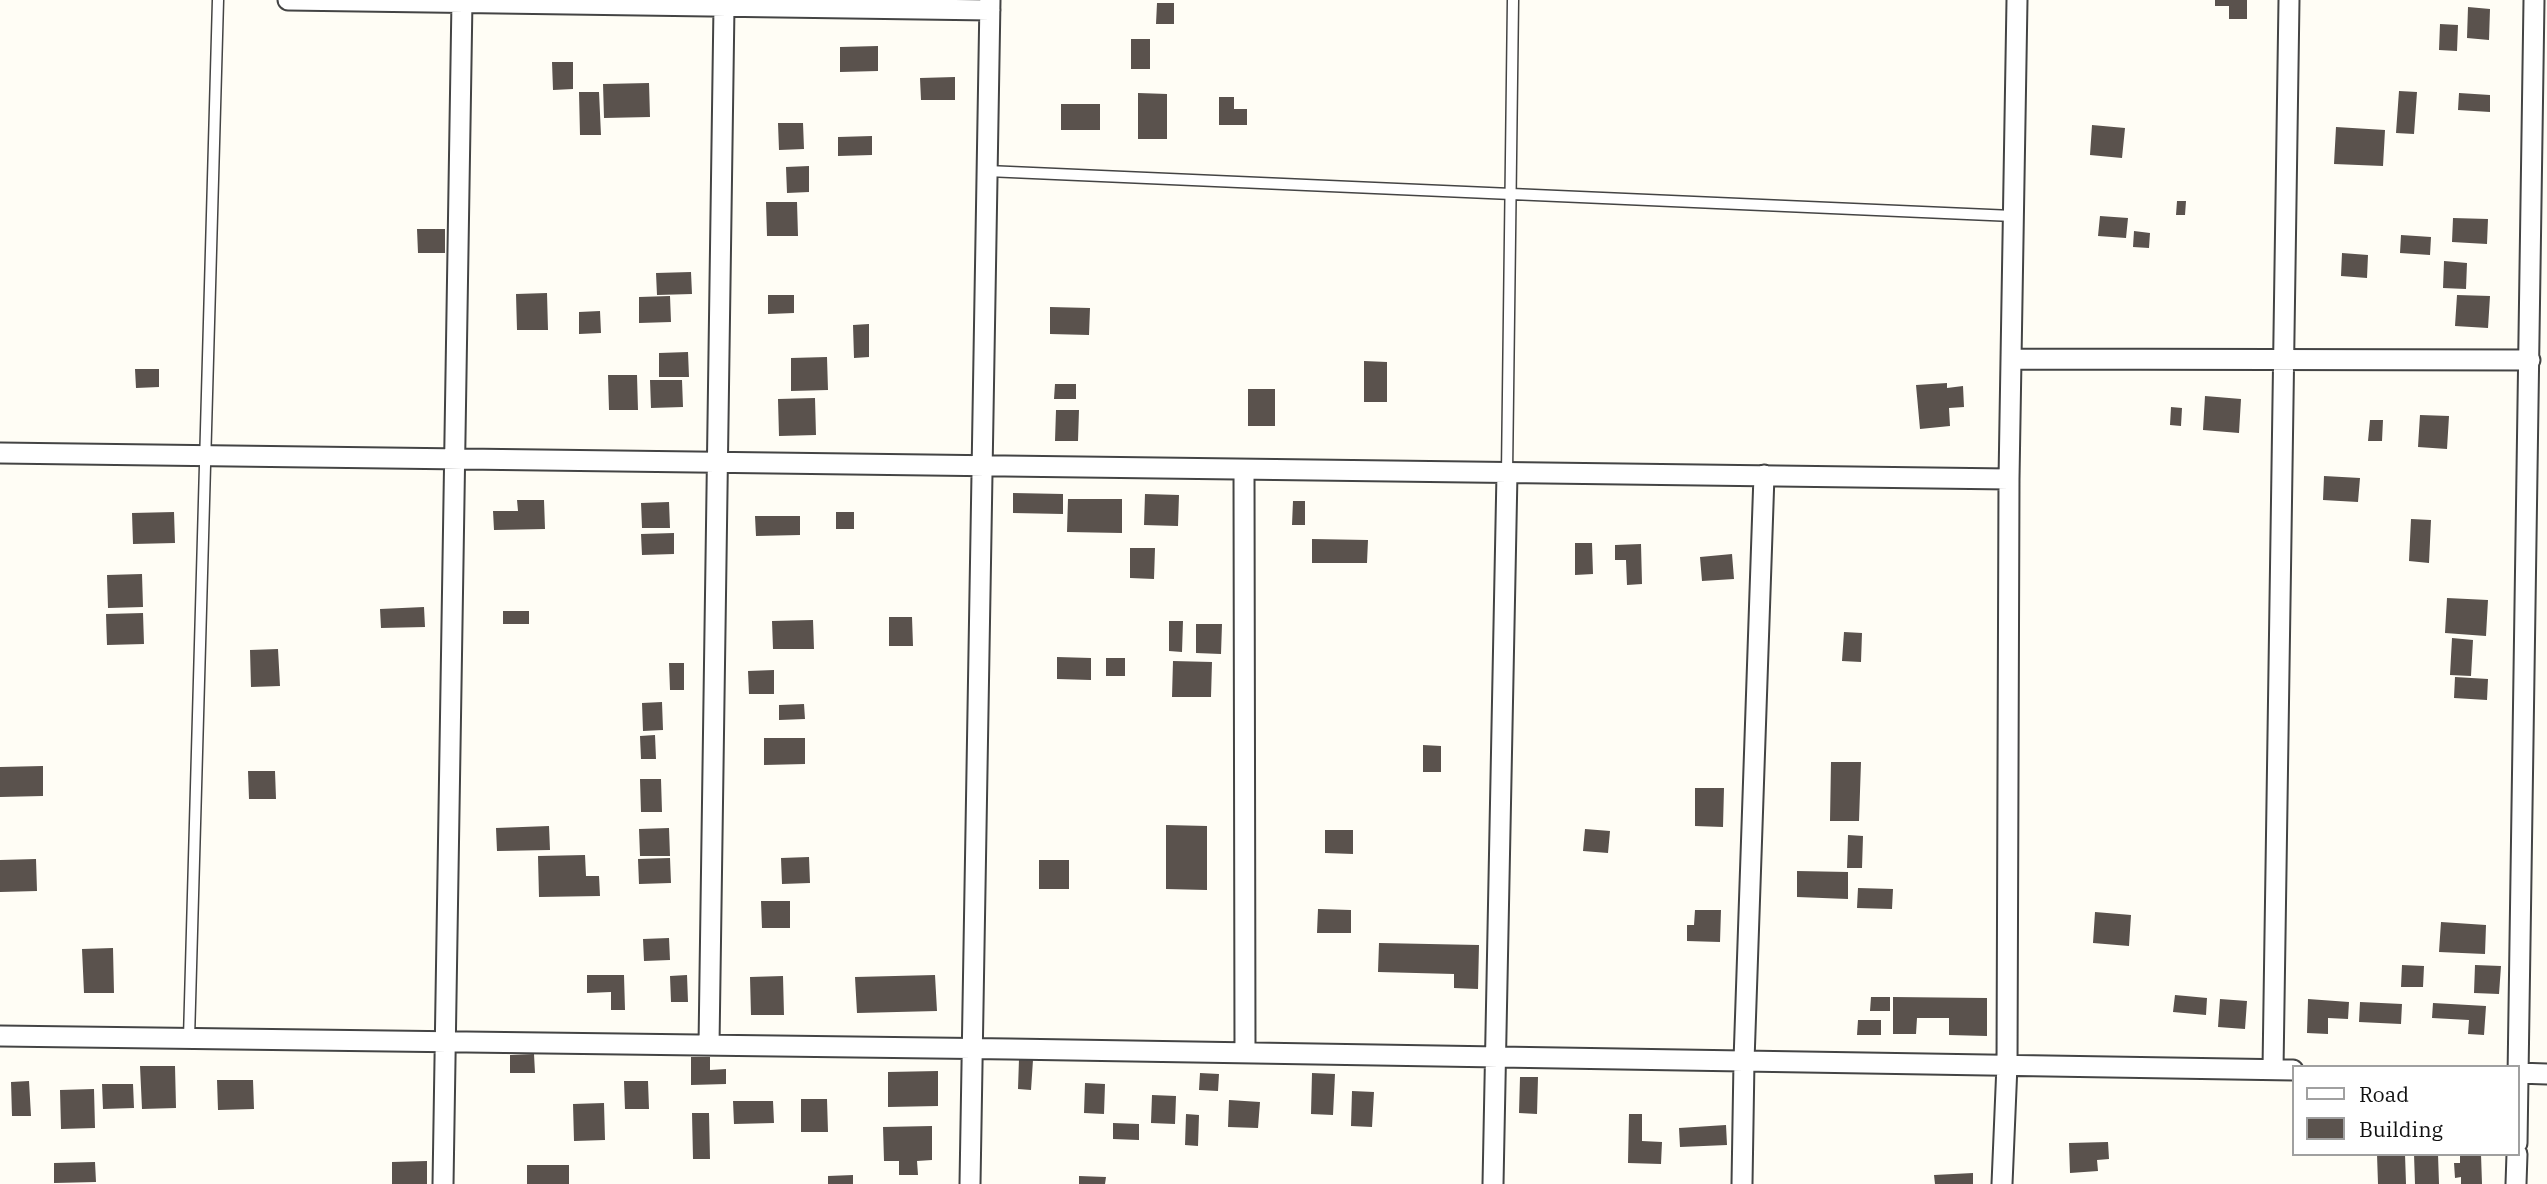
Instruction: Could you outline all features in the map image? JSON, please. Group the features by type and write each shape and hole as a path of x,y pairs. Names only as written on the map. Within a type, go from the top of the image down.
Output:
{"street":[{"path":"288,0 724,6 990,5 970,1184"},
{"path":"2001,1184 2007,1065 2009,480 2017,0"},
{"path":"0,1036 1245,1052 2283,1070 2284,360 2288,0"},
{"path":"2534,0 2519,1073 2547,1074"},
{"path":"443,1184 462,1"},
{"path":"709,1045 724,6"},
{"path":"2011,359 2530,360"},
{"path":"0,453 2009,480"},
{"path":"1244,470 1245,1052"},
{"path":"1493,1184 1507,473"},
{"path":"1742,1184 1764,475"},
{"path":"2516,1184 2517,1156"}],"lane":[{"path":"189,1038 218,0"},
{"path":"1507,473 1513,0"},
{"path":"987,171 2013,216"}],"building":[{"path":"2215,0 2247,0 2247,19 2229,19 2229,6 2215,6"},
{"path":"1157,3 1174,3 1174,24 1156,24"},
{"path":"2468,7 2490,9 2489,40 2467,38"},
{"path":"2440,24 2458,25 2457,51 2439,50"},
{"path":"1131,39 1150,39 1150,69 1131,69"},
{"path":"878,46 878,71 840,72 840,47"},
{"path":"552,62 573,62 573,89 553,90"},
{"path":"955,77 955,100 921,100 920,78"},
{"path":"649,83 650,117 604,118 603,84"},
{"path":"2399,91 2417,92 2414,134 2396,133"},
{"path":"579,92 599,92 601,135 580,135"},
{"path":"1138,93 1167,94 1167,139 1138,139"},
{"path":"2459,93 2490,95 2490,112 2458,110"},
{"path":"1219,97 1234,97 1234,109 1247,109 1247,125 1219,125"},
{"path":"1061,104 1100,104 1100,130 1061,130"},
{"path":"778,123 803,123 804,149 779,150"},
{"path":"2092,125 2125,128 2122,158 2090,155"},
{"path":"2336,127 2385,130 2383,166 2334,164"},
{"path":"872,136 872,155 838,156 838,137"},
{"path":"809,166 809,192 787,193 786,167"},
{"path":"2177,201 2186,201 2185,215 2176,215"},
{"path":"766,202 797,202 798,236 767,236"},
{"path":"2100,216 2128,218 2126,238 2098,236"},
{"path":"2453,218 2488,219 2487,244 2452,242"},
{"path":"417,229 445,229 445,253 418,253"},
{"path":"2134,231 2150,233 2149,248 2133,247"},
{"path":"2401,235 2431,237 2430,255 2400,253"},
{"path":"2342,253 2368,255 2367,278 2341,276"},
{"path":"2444,261 2467,263 2466,289 2443,288"},
{"path":"691,272 692,294 657,295 656,273"},
{"path":"547,293 548,330 517,330 516,294"},
{"path":"768,295 794,295 794,313 768,314"},
{"path":"2457,295 2490,296 2488,328 2455,326"},
{"path":"670,296 671,322 639,323 639,297"},
{"path":"1050,307 1090,308 1089,335 1050,334"},
{"path":"600,311 601,333 579,334 579,312"},
{"path":"869,324 869,357 854,358 853,325"},
{"path":"688,352 689,377 659,377 659,353"},
{"path":"827,357 828,390 791,391 791,358"},
{"path":"1364,361 1387,362 1387,402 1364,402"},
{"path":"135,369 159,369 159,387 136,388"},
{"path":"608,375 637,375 638,410 609,410"},
{"path":"650,380 682,380 683,407 651,408"},
{"path":"1947,383 1947,388 1963,386 1964,407 1949,408 1950,426 1920,429 1916,385"},
{"path":"1055,384 1076,384 1076,399 1054,399"},
{"path":"1248,389 1275,389 1275,426 1248,426"},
{"path":"2205,396 2241,399 2239,433 2203,430"},
{"path":"815,398 816,435 779,436 778,399"},
{"path":"2171,407 2182,408 2181,426 2170,425"},
{"path":"1056,410 1079,410 1078,441 1055,441"},
{"path":"2420,415 2449,416 2447,449 2418,447"},
{"path":"2370,420 2383,420 2382,441 2368,441"},
{"path":"2324,476 2360,478 2358,502 2323,500"},
{"path":"1013,493 1063,494 1063,514 1013,513"},
{"path":"1145,494 1179,495 1178,526 1144,525"},
{"path":"1068,499 1122,499 1122,533 1067,532"},
{"path":"517,500 544,500 545,529 494,530 493,511 518,511"},
{"path":"1293,501 1305,501 1305,525 1292,525"},
{"path":"669,502 670,528 642,528 641,503"},
{"path":"174,512 175,543 133,544 132,513"},
{"path":"836,512 854,512 854,529 836,529"},
{"path":"755,516 800,516 800,535 756,536"},
{"path":"2411,519 2431,520 2429,563 2409,561"},
{"path":"674,533 674,554 642,555 641,534"},
{"path":"1312,539 1368,540 1367,563 1312,563"},
{"path":"1575,543 1592,543 1593,574 1575,575"},
{"path":"1641,544 1642,584 1627,585 1626,560 1615,560 1615,545"},
{"path":"1130,548 1155,548 1154,579 1130,578"},
{"path":"1732,554 1734,579 1702,581 1700,557"},
{"path":"142,574 143,607 108,608 107,575"},
{"path":"2447,598 2488,600 2486,636 2445,633"},
{"path":"424,607 425,627 381,628 380,609"},
{"path":"503,611 529,611 529,624 503,624"},
{"path":"143,613 144,644 107,645 106,614"},
{"path":"889,617 912,617 913,646 889,646"},
{"path":"813,620 814,649 773,649 772,621"},
{"path":"1169,621 1183,621 1182,652 1169,651"},
{"path":"1196,624 1222,624 1221,654 1196,653"},
{"path":"1844,632 1862,633 1861,662 1842,661"},
{"path":"2452,638 2473,640 2471,676 2450,675"},
{"path":"278,649 280,686 251,687 250,650"},
{"path":"1057,657 1091,658 1091,680 1057,679"},
{"path":"1106,658 1125,658 1125,676 1106,676"},
{"path":"1173,661 1212,662 1211,697 1172,697"},
{"path":"669,663 684,663 684,690 670,690"},
{"path":"774,670 774,694 749,694 748,671"},
{"path":"2455,677 2488,679 2487,700 2454,698"},
{"path":"662,702 663,730 643,731 642,703"},
{"path":"804,704 805,719 779,720 779,705"},
{"path":"655,735 656,759 641,759 640,736"},
{"path":"764,738 805,738 805,764 764,765"},
{"path":"1423,745 1441,746 1441,772 1423,772"},
{"path":"1831,762 1861,762 1859,821 1830,821"},
{"path":"43,766 43,796 0,797 0,767"},
{"path":"248,771 275,771 276,799 249,799"},
{"path":"640,779 661,779 662,812 641,812"},
{"path":"1695,788 1724,788 1723,827 1695,826"},
{"path":"1166,825 1207,826 1207,890 1166,889"},
{"path":"549,826 550,850 497,851 496,828"},
{"path":"669,828 670,856 640,856 639,829"},
{"path":"1585,829 1610,831 1608,853 1583,851"},
{"path":"1325,830 1353,830 1353,854 1325,853"},
{"path":"1848,835 1863,836 1862,868 1847,868"},
{"path":"585,855 586,876 599,876 600,896 539,897 538,856"},
{"path":"809,857 810,883 782,884 781,858"},
{"path":"670,858 671,883 639,884 638,859"},
{"path":"36,859 37,891 0,892 0,860"},
{"path":"1039,860 1069,860 1069,889 1039,889"},
{"path":"1797,871 1848,872 1848,899 1797,897"},
{"path":"1858,888 1893,889 1892,909 1857,908"},
{"path":"761,901 790,901 790,928 762,928"},
{"path":"1318,909 1351,910 1351,933 1317,933"},
{"path":"1695,910 1721,910 1720,942 1687,941 1687,925 1694,925"},
{"path":"2095,912 2131,915 2129,946 2093,943"},
{"path":"2441,922 2486,925 2485,954 2439,952"},
{"path":"669,938 670,960 644,961 643,939"},
{"path":"1379,943 1479,945 1478,989 1454,988 1454,974 1378,972"},
{"path":"113,948 114,993 84,993 82,949"},
{"path":"2402,965 2424,966 2423,987 2401,987"},
{"path":"2475,965 2501,966 2499,994 2474,993"},
{"path":"587,975 624,975 625,1010 611,1010 611,992 587,993"},
{"path":"687,975 688,1002 671,1002 670,976"},
{"path":"935,975 937,1011 857,1013 855,977"},
{"path":"783,976 784,1015 751,1015 750,977"},
{"path":"2175,995 2207,998 2206,1015 2173,1012"},
{"path":"1871,997 1890,997 1890,1011 1870,1011"},
{"path":"1893,997 1987,998 1987,1036 1949,1035 1949,1018 1917,1018 1916,1034 1893,1034"},
{"path":"2220,999 2247,1001 2245,1029 2218,1027"},
{"path":"2308,999 2349,1002 2348,1019 2328,1018 2328,1034 2307,1033"},
{"path":"2360,1002 2402,1004 2401,1024 2359,1022"},
{"path":"2433,1003 2486,1006 2484,1035 2468,1034 2469,1020 2432,1018"},
{"path":"1858,1020 1881,1020 1881,1035 1857,1035"},
{"path":"534,1054 535,1073 510,1073 510,1055"},
{"path":"691,1057 710,1057 710,1070 726,1069 726,1084 691,1085"},
{"path":"1019,1059 1033,1060 1031,1090 1018,1089"},
{"path":"140,1066 175,1066 176,1108 142,1109"},
{"path":"938,1071 938,1106 888,1107 888,1072"},
{"path":"1200,1073 1219,1074 1218,1091 1199,1090"},
{"path":"1312,1073 1335,1074 1333,1115 1311,1114"},
{"path":"1520,1077 1538,1077 1537,1114 1519,1113"},
{"path":"217,1080 253,1080 254,1109 218,1110"},
{"path":"29,1081 31,1116 12,1116 11,1082"},
{"path":"624,1081 648,1081 649,1109 625,1109"},
{"path":"1085,1083 1105,1084 1104,1114 1084,1113"},
{"path":"102,1084 133,1084 134,1108 103,1109"},
{"path":"94,1089 95,1128 61,1129 60,1090"},
{"path":"1352,1091 1374,1092 1372,1127 1351,1126"},
{"path":"1152,1095 1176,1096 1175,1124 1151,1123"},
{"path":"801,1099 827,1099 828,1132 801,1132"},
{"path":"1229,1100 1260,1102 1258,1128 1228,1127"},
{"path":"733,1101 773,1101 774,1123 734,1124"},
{"path":"604,1103 605,1140 574,1141 573,1104"},
{"path":"692,1113 709,1113 710,1159 693,1159"},
{"path":"1186,1114 1199,1115 1198,1146 1185,1145"},
{"path":"1629,1114 1642,1114 1642,1141 1662,1142 1661,1164 1628,1163"},
{"path":"1113,1123 1139,1124 1139,1140 1113,1139"},
{"path":"1726,1125 1727,1145 1680,1147 1679,1128"},
{"path":"932,1126 932,1160 917,1161 918,1175 899,1175 899,1161 884,1161 883,1127"},
{"path":"2108,1142 2109,1159 2097,1160 2098,1171 2070,1173 2069,1143"},
{"path":"2377,1156 2405,1156 2406,1184 2378,1184"},
{"path":"2414,1156 2438,1156 2439,1184 2415,1184"},
{"path":"2460,1156 2481,1156 2482,1184 2461,1184 2461,1177 2455,1178 2454,1163 2460,1163"},
{"path":"427,1161 427,1184 392,1184 392,1162"},
{"path":"95,1162 96,1182 54,1183 54,1163"},
{"path":"527,1165 569,1165 569,1184 527,1184"},
{"path":"1973,1173 1973,1184 1935,1184 1934,1175"},
{"path":"853,1175 853,1184 828,1184 828,1176"},
{"path":"1079,1176 1106,1177 1105,1184 1079,1184"}]}
